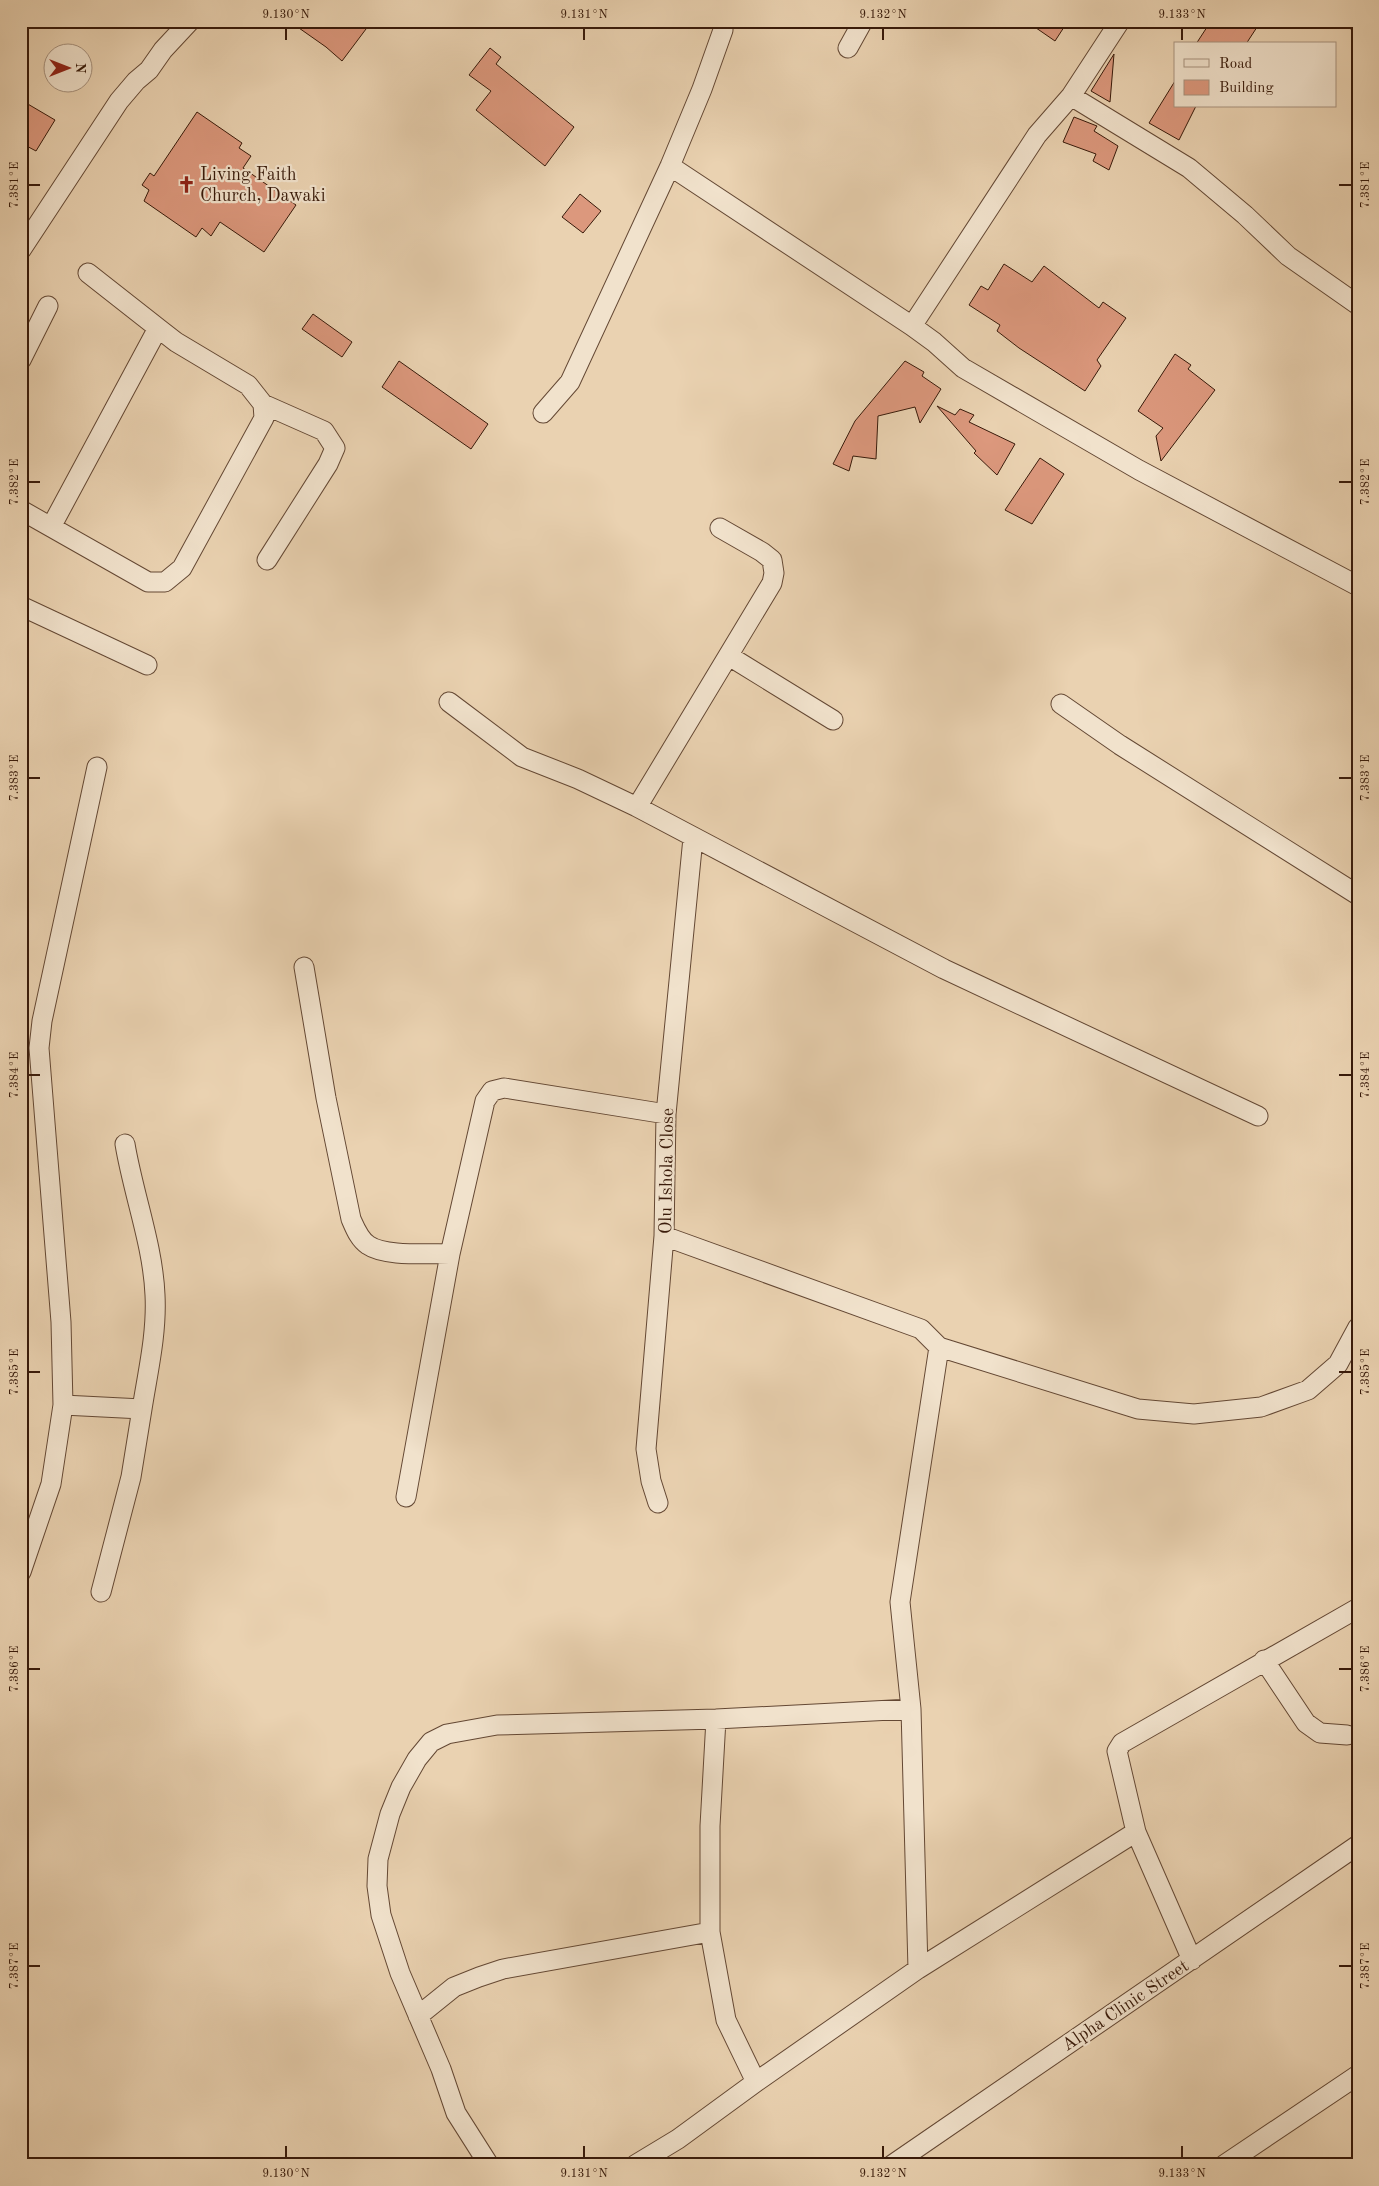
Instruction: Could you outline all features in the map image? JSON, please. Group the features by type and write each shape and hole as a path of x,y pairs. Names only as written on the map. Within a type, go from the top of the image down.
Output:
{"street":[{"path":"21,250 119,100 149,70 163,50 190,21"},
{"path":"543,413 570,382 670,166 702,89 723,30 723,21"},
{"path":"848,48 863,21"},
{"path":"912,326 1037,135 1071,96 1120,21"},
{"path":"1071,96 1189,168 1245,215 1288,256 1358,304"},
{"path":"670,166 912,326 934,342 963,368 1139,470 1358,586"},
{"path":"88,273 176,342 248,384 263,404 324,431 335,448 328,464 267,560"},
{"path":"21,360 48,306"},
{"path":"51,527 158,328"},
{"path":"21,510 148,582 165,582 182,568 264,418 263,404"},
{"path":"637,807 772,583 774,573 772,560 762,552 720,528"},
{"path":"21,606 147,665"},
{"path":"729,656 833,720"},
{"path":"450,702 522,757 578,779 637,807 944,969 1258,1116"},
{"path":"1061,704 1128,751 1358,895"},
{"path":"21,1572 51,1484 63,1405 61,1322 39,1048 42,1020 97,767"},
{"name":"Olu Ishola Close","path":"658,1502 651,1482 646,1449 664,1236 666,1114 693,838"},
{"path":"304,967 326,1098 351,1219 357,1233 368,1245 383,1251 450,1254"},
{"path":"406,1497 450,1254 485,1101 492,1091 504,1088 666,1114"},
{"path":"101,1592 130,1477 155,1327 155,1294 152,1264 125,1144"},
{"path":"664,1236 921,1329 939,1347 1138,1409 1194,1414 1261,1407 1308,1390 1338,1364 1358,1327"},
{"path":"918,1968 911,1709 900,1602 939,1347"},
{"path":"63,1405 142,1409"},
{"path":"1192,1960 1136,1832 1117,1751 1122,1743 1264,1660 1358,1608"},
{"path":"1264,1660 1306,1723 1320,1732 1348,1735"},
{"path":"489,2165 456,2113 441,2068 400,1973 381,1915 377,1886 378,1859 390,1814 401,1788 417,1759 431,1742 447,1734 497,1725 716,1720 911,1709"},
{"path":"716,1720 710,1826 710,1932 726,2020 756,2082"},
{"path":"635,2165 678,2140 756,2082 918,1968 1136,1832"},
{"name":"Alpha Clinic Street","path":"892,2165 1358,1845"},
{"path":"418,2016 454,1988 479,1976 503,1969 710,1932"},
{"path":"1224,2165 1358,2075"}],"building":[{"path":"289,21 372,21 342,61 326,47"},
{"path":"1026,21 1068,21 1055,41"},
{"path":"1211,21 1261,21 1247,42 1197,42"},
{"path":"490,48 501,57 496,64 574,127 545,166 476,110 491,91 469,75"},
{"path":"1114,54 1110,102 1091,91"},
{"path":"1174,83 1174,108 1195,108 1179,140 1149,123"},
{"path":"21,100 55,120 36,151 21,143"},
{"path":"197,112 242,143 239,148 251,156 243,168 296,205 264,252 220,222 211,236 202,228 196,237 144,201 149,190 142,185 150,173 154,176"},
{"path":"1074,117 1097,126 1094,131 1118,146 1109,170 1093,161 1096,154 1063,142"},
{"path":"580,194 601,211 583,233 562,217"},
{"path":"1004,264 1032,282 1044,266 1099,308 1103,302 1126,318 1097,360 1101,366 1085,391 1019,348 997,331 1000,325 969,305 981,286 988,290"},
{"path":"313,314 352,342 342,357 302,329"},
{"path":"1175,354 1191,365 1188,369 1215,390 1161,461 1156,436 1163,428 1138,411"},
{"path":"399,361 488,424 471,449 382,387"},
{"path":"905,361 924,372 922,376 941,389 920,423 915,407 878,416 876,459 853,456 849,471 833,464 855,421"},
{"path":"937,406 955,415 960,409 974,415 969,422 1015,444 997,475 974,453 976,451"},
{"path":"1040,458 1064,474 1032,524 1005,510"}],"place":[{"name":"Living Faith Church, Dawaki","path":"186,184"}]}
